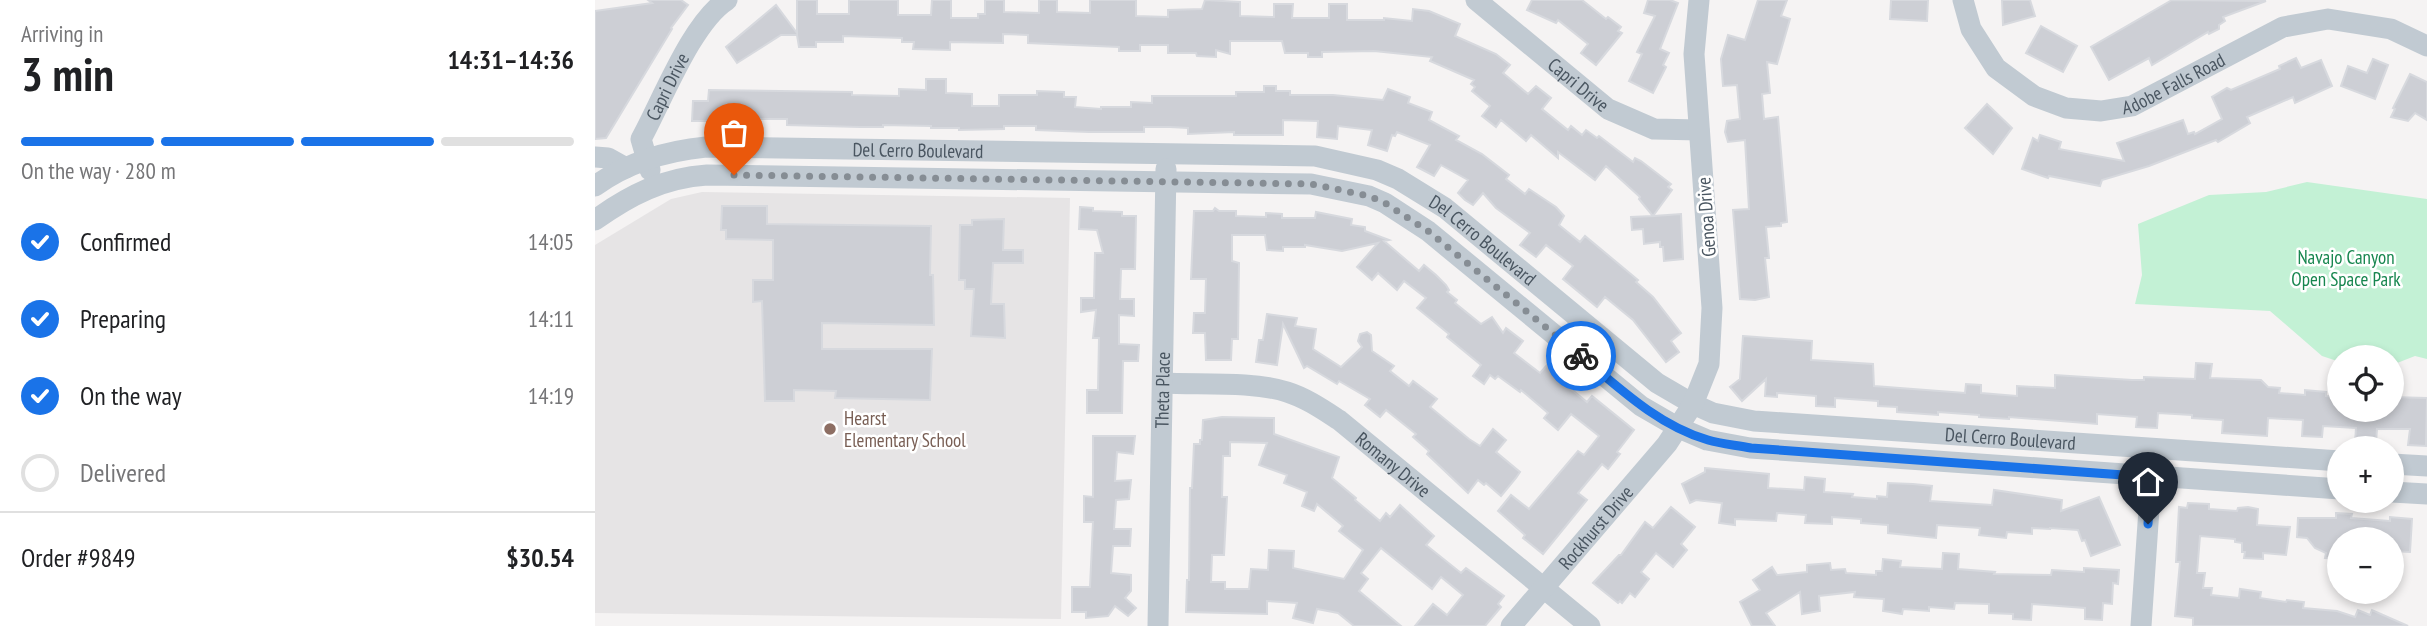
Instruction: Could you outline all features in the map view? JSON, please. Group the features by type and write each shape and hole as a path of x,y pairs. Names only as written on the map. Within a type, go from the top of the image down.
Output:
{"street":[{"name":"Capri Drive","path":"656,185 641,139 695,35 718,5 727,0"},
{"name":"Capri Drive","path":"1476,0 1608,109 1654,129 1699,130"},
{"name":"Genoa Drive","path":"1679,428 1693,404 1709,364 1712,308 1694,54 1699,0"},
{"name":"Adobe Falls Road","path":"1963,0 1971,29 1996,68 2034,96 2066,108 2101,111 2132,106 2283,27 2327,9 2391,29 2427,46"},
{"name":"Del Cerro Boulevard","path":"595,186 646,159 678,150 706,147 1315,156 1377,170 1398,179 1445,208 1657,383 1693,404 1717,414 1754,421 2327,460"},
{"name":"Theta Place","path":"1158,626 1167,153"},
{"path":"595,157 608,158 626,168"},
{"name":"Del Cerro Boulevard","path":"595,220 625,199 656,185 683,177 707,175 1311,184 1369,196 1385,203 1428,231 1641,406 1679,428 1707,440 1751,448 2327,488"},
{"name":"Romany Drive","path":"1163,383 1264,387 1286,391 1313,402 1339,420 1590,626"},
{"name":"Rockhurst Drive","path":"1511,626 1679,428"},
{"path":"2141,626 2153,449"},
{"path":"2404,465 2427,467"},
{"path":"2404,493 2427,494"}],"shaded area":[{"name":"Hearst Elementary School","path":"702,192 1070,198 1061,619 595,613 595,245 671,199"}],"green space":[{"name":"Navajo Canyon Open Space Park","path":"2307,182 2427,199 2427,359 2415,356 2404,360 2404,345 2327,345 2327,358 2270,311 2135,304 2142,275 2138,224 2209,195 2266,192"}],"building":[{"path":"648,0 681,0 688,5 671,28 606,138 595,139 595,11 652,3"},
{"path":"797,0 817,0 817,14 849,14 849,0 898,0 898,15 931,15 932,0 951,0 951,18 978,18 978,14 985,14 985,0 1004,0 1004,12 1039,13 1039,0 1057,0 1057,12 1090,13 1090,0 1136,0 1136,16 1168,17 1168,10 1202,9 1205,0 1240,2 1240,16 1274,17 1274,4 1293,4 1292,18 1329,18 1329,4 1347,4 1347,20 1384,18 1412,21 1413,9 1429,11 1460,24 1455,36 1496,54 1510,65 1503,73 1528,94 1536,86 1551,98 1542,109 1568,130 1571,126 1582,135 1586,130 1597,138 1599,136 1633,162 1635,158 1641,161 1671,184 1668,187 1672,190 1653,216 1640,197 1606,166 1595,180 1558,152 1558,158 1531,135 1526,141 1501,120 1496,127 1482,116 1490,106 1472,91 1475,87 1471,84 1474,80 1430,61 1432,57 1374,51 1322,52 1322,57 1308,57 1308,53 1285,53 1282,41 1230,41 1230,54 1216,50 1216,57 1197,56 1196,53 1168,53 1168,45 1140,45 1140,51 1119,51 1119,47 1028,43 1028,35 1003,34 1003,43 950,42 950,50 913,49 914,42 902,42 902,38 843,36 843,42 816,42 816,47 799,47 797,35 781,35 737,63 726,47 776,5 797,33"},
{"path":"1532,0 1582,0 1621,27 1618,31 1622,33 1596,65 1581,53 1588,44 1558,20 1556,23 1527,10"},
{"path":"1648,0 1670,0 1678,3 1660,49 1669,53 1663,65 1666,67 1653,93 1629,81 1642,54 1637,52 1655,16 1644,13"},
{"path":"1758,0 1787,0 1781,16 1790,19 1777,64 1767,62 1770,93 1762,94 1764,119 1778,117 1787,222 1781,223 1781,226 1766,227 1769,258 1765,258 1769,297 1755,300 1740,299 1733,210 1749,209 1745,140 1728,142 1725,132 1727,121 1740,119 1737,85 1723,86 1721,59 1728,35 1745,40"},
{"path":"1891,0 1928,0 1927,21 1890,19"},
{"path":"2002,0 2030,0 2035,16 2003,25"},
{"path":"2172,0 2266,1 2223,17 2225,21 2219,25 2219,29 2209,34 2208,32 2152,65 2149,58 2109,80 2091,47"},
{"path":"2041,26 2077,46 2063,72 2026,53"},
{"path":"2296,58 2301,68 2321,60 2332,86 2295,103 2293,97 2247,117 2250,123 2218,142 2216,140 2149,166 2102,180 2100,186 2049,176 2048,178 2022,169 2033,138 2038,141 2040,135 2061,142 2059,149 2124,161 2117,143 2183,120 2188,134 2195,134 2222,119 2212,97 2227,88 2231,90 2280,69 2279,66"},
{"path":"2373,59 2388,65 2375,99 2341,86 2348,66 2367,73"},
{"path":"2410,74 2427,82 2427,120 2415,113 2408,121 2391,117"},
{"path":"926,79 946,79 946,93 972,94 972,106 999,106 999,95 1037,95 1037,91 1064,92 1064,97 1076,97 1075,107 1101,109 1131,107 1131,102 1152,103 1152,96 1236,96 1236,92 1264,92 1264,86 1276,86 1276,91 1290,91 1290,95 1333,95 1383,100 1388,89 1410,97 1408,103 1432,112 1429,120 1459,136 1456,140 1482,154 1509,175 1506,179 1525,194 1529,189 1556,207 1564,216 1559,225 1580,242 1585,236 1638,280 1636,282 1653,297 1681,333 1671,341 1679,352 1666,362 1633,320 1605,297 1597,307 1563,279 1573,266 1546,245 1536,257 1520,245 1530,233 1496,208 1483,193 1473,205 1465,200 1458,193 1468,180 1441,165 1434,176 1417,167 1430,145 1397,132 1395,136 1392,135 1387,151 1368,145 1372,130 1338,126 1337,139 1317,137 1318,121 1283,120 1283,135 1234,135 1234,132 1188,134 1188,128 1170,127 1144,127 1144,132 1089,132 1036,130 1036,126 959,130 931,126 787,125 787,119 749,119 749,125 692,121 693,101 708,101 709,90 852,92 852,95 899,96 899,89 926,90"},
{"path":"1987,104 2012,128 1993,154 1965,128"},
{"path":"722,206 767,206 767,224 931,226 930,275 933,275 934,325 822,323 822,349 932,349 930,400 835,398 836,391 794,390 794,401 765,401 762,301 753,302 753,280 773,280 773,240 726,239 726,230 721,230"},
{"path":"1080,207 1093,208 1093,211 1122,212 1122,216 1136,216 1135,269 1121,269 1120,299 1134,299 1134,316 1119,315 1119,344 1139,345 1138,361 1123,361 1122,413 1087,413 1087,390 1098,390 1099,338 1093,338 1096,310 1081,312 1081,298 1094,298 1095,253 1103,253 1097,230 1079,229"},
{"path":"1215,208 1219,211 1236,211 1236,216 1266,217 1266,213 1282,214 1282,218 1315,218 1316,212 1352,219 1351,225 1365,227 1365,231 1389,240 1384,241 1419,271 1424,265 1446,285 1449,290 1447,292 1457,300 1455,303 1481,324 1492,317 1503,333 1506,328 1523,341 1514,353 1540,373 1548,364 1567,381 1565,384 1587,402 1592,396 1634,430 1608,469 1602,464 1578,493 1587,500 1543,554 1523,538 1525,535 1498,511 1511,495 1529,509 1578,451 1584,455 1599,436 1571,414 1558,430 1544,418 1548,413 1521,390 1520,392 1498,376 1495,379 1490,375 1484,384 1473,376 1481,365 1417,308 1426,298 1404,281 1397,290 1378,273 1372,280 1357,267 1378,243 1342,251 1305,245 1283,247 1283,251 1267,250 1265,235 1232,235 1232,261 1239,263 1238,339 1232,339 1231,360 1206,360 1205,333 1193,333 1194,313 1205,313 1206,279 1191,279 1194,211 1213,211"},
{"path":"1681,214 1683,259 1664,261 1660,242 1644,244 1643,229 1632,230 1631,217"},
{"path":"1004,219 1003,250 1023,250 1023,263 993,263 991,304 1004,304 1005,338 971,336 974,289 965,289 965,280 959,280 960,225 972,225 972,220"},
{"path":"1267,314 1297,318 1295,326 1316,329 1313,349 1341,367 1362,347 1358,341 1360,334 1367,332 1371,335 1372,351 1394,366 1390,371 1409,386 1413,381 1437,399 1430,407 1469,439 1480,446 1493,429 1506,440 1496,452 1520,472 1501,496 1486,483 1484,485 1478,480 1468,493 1427,454 1429,451 1413,437 1416,434 1386,410 1380,417 1365,405 1370,399 1339,381 1337,384 1307,366 1304,368 1283,324 1277,365 1256,362"},
{"path":"1743,336 1812,341 1811,360 1873,364 1874,386 1965,393 1966,384 1981,385 1981,393 2017,396 2017,386 2055,388 2055,375 2132,380 2144,380 2144,377 2195,379 2196,363 2212,364 2210,378 2261,380 2268,387 2280,388 2279,393 2305,395 2305,390 2326,392 2327,422 2404,422 2404,397 2427,398 2426,446 2408,445 2410,429 2377,429 2376,436 2355,436 2356,428 2323,426 2322,437 2302,436 2303,420 2268,418 2267,436 2222,433 2223,420 2192,418 2192,415 2158,413 2157,428 2136,427 2137,417 2097,414 2097,424 1938,412 1938,415 1897,412 1897,407 1878,406 1878,401 1835,398 1835,407 1816,406 1816,396 1777,393 1777,397 1765,396 1766,379 1742,401 1730,387 1740,379"},
{"path":"1222,417 1274,418 1274,434 1339,457 1332,478 1356,498 1355,500 1380,521 1386,513 1390,517 1400,505 1434,536 1426,545 1461,573 1466,568 1504,596 1498,604 1501,607 1485,626 1415,626 1433,604 1447,615 1463,595 1441,577 1432,589 1381,548 1361,573 1368,579 1359,591 1401,626 1354,626 1338,613 1317,609 1313,623 1293,618 1297,603 1267,601 1267,614 1186,612 1190,488 1194,444 1200,444 1202,440 1203,420","holes":["1230,442 1267,443 1259,465 1287,475 1284,483 1307,492 1302,506 1314,511 1317,504 1343,526 1339,531 1363,550 1344,579 1293,568 1294,551 1269,550 1268,570 1251,569 1249,589 1225,589 1225,582 1211,582 1212,555 1224,555 1227,497 1222,497 1223,456 1230,456"]},
{"path":"1093,436 1135,436 1133,454 1117,452 1115,481 1131,480 1129,499 1116,500 1114,529 1131,529 1130,546 1113,546 1111,573 1131,575 1131,591 1125,598 1136,608 1128,616 1115,606 1108,616 1086,618 1086,612 1072,612 1072,587 1090,587 1093,522 1084,522 1084,496 1093,497"},
{"path":"1705,468 1769,474 1768,488 1804,490 1805,477 1825,479 1824,492 1877,499 1877,496 1887,497 1888,483 1932,486 1930,501 1992,505 1994,490 2062,500 2061,511 2099,497 2120,545 2091,556 2078,530 2032,528 2032,534 2007,532 2006,538 1979,535 1980,528 1937,525 1936,538 1888,533 1888,525 1861,523 1861,519 1832,517 1832,524 1805,523 1806,515 1777,513 1776,521 1735,519 1735,525 1719,523 1722,503 1696,500 1690,503 1682,484 1705,472"},
{"path":"2188,503 2209,504 2209,509 2258,509 2257,525 2290,527 2286,555 2263,553 2263,559 2244,558 2242,543 2235,542 2235,539 2200,536 2197,573 2205,573 2203,588 2212,588 2211,595 2239,598 2240,589 2261,592 2260,598 2304,602 2303,608 2337,611 2355,617 2358,610 2370,615 2372,610 2408,626 2193,626 2193,618 2175,616 2180,562 2176,562 2179,507 2187,508"},
{"path":"1671,507 1695,527 1681,544 1687,550 1673,567 1656,553 1641,572 1649,579 1635,597 1630,593 1622,603 1618,603 1593,583 1621,555 1645,522 1653,528"},
{"path":"2336,513 2352,514 2351,518 2390,521 2390,517 2412,519 2410,552 2404,552 2404,527 2327,527 2327,558 2326,553 2315,548 2307,538 2297,537 2298,518 2336,518"},
{"path":"1943,553 1959,554 1958,569 1995,572 1994,574 2051,575 2052,570 2084,572 2084,568 2119,570 2118,584 2113,583 2112,604 2103,603 2102,620 2085,619 2085,608 2032,604 2031,620 2013,619 2013,614 1989,613 1989,604 1955,603 1954,609 1903,609 1902,614 1883,611 1884,599 1854,597 1855,592 1819,596 1820,611 1802,614 1800,592 1766,613 1775,626 1752,626 1740,602 1760,590 1753,580 1772,567 1777,575 1807,572 1807,565 1830,563 1831,570 1845,569 1846,573 1876,575 1876,571 1882,571 1883,559 1901,561 1900,567 1942,569"}],"way so far":[{"path":"734,175 1311,184 1369,196 1385,203 1428,231 1581,356"}],"place":[{"name":"Hearst Elementary School","path":"830,429"}],"route":[{"path":"1581,356 1641,406 1679,428 1707,440 1751,448 2151,477 2148,524"}]}
